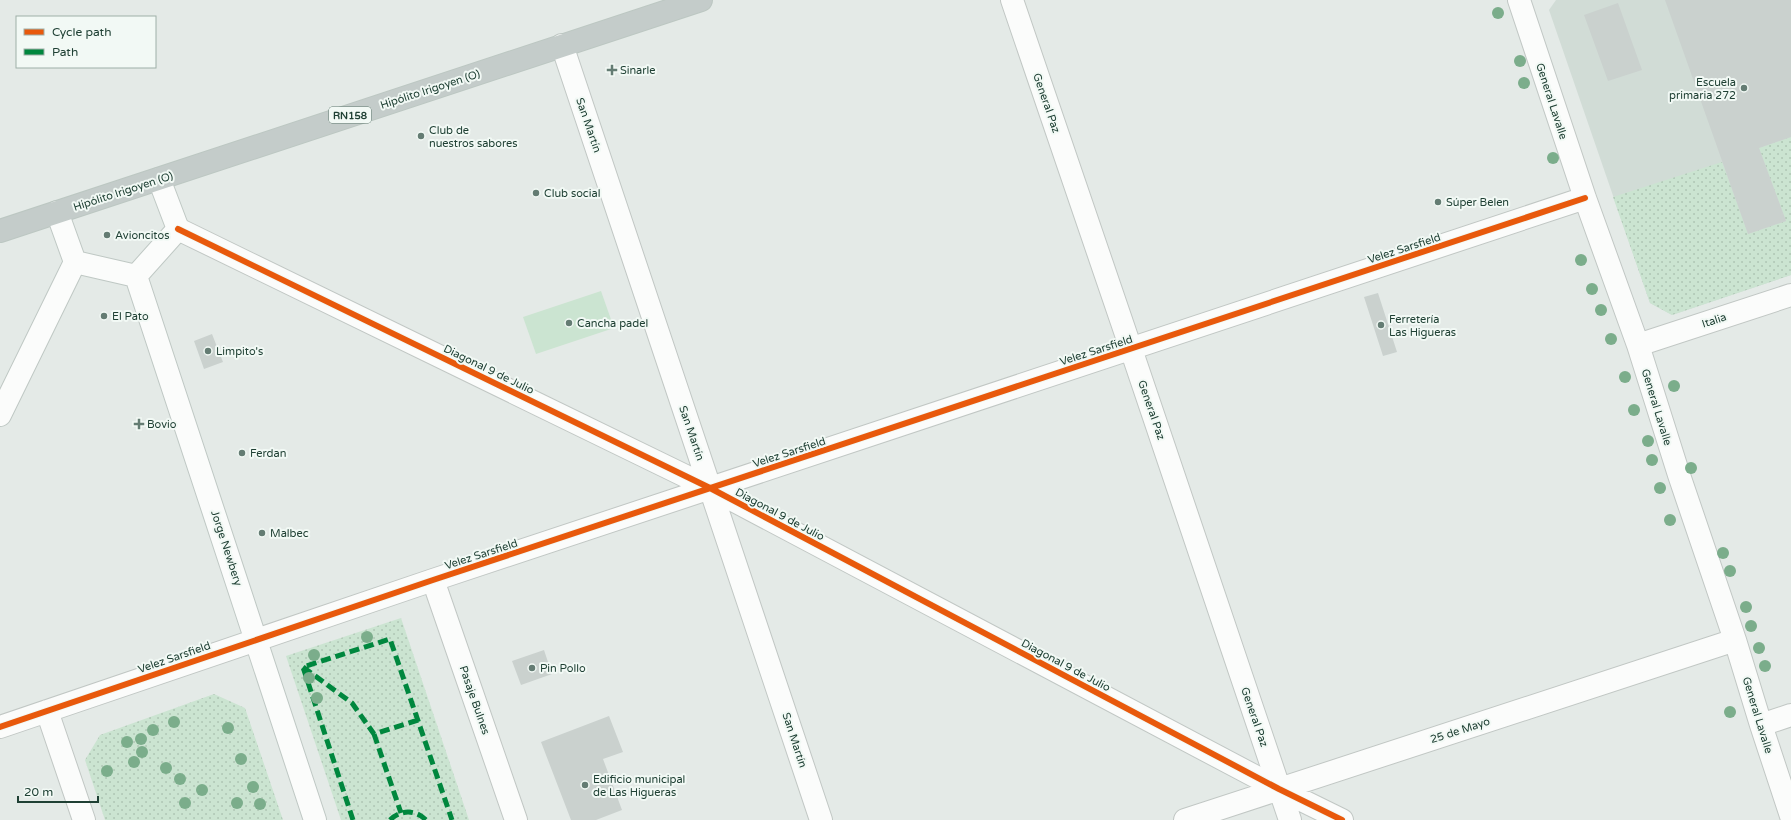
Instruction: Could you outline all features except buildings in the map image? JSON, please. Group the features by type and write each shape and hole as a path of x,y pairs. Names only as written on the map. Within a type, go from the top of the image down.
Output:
{"highway":[{"name":"Hipólito Irigoyen (O)","path":"0,231 701,0"}],"street":[{"name":"General Paz","path":"1012,0 1132,349 1290,820"},
{"name":"General Lavalle","path":"1519,0 1585,198 1638,345 1678,475 1735,640 1791,816"},
{"name":"San Martín","path":"562,45 821,820"},
{"path":"75,262 136,276 178,229 159,178"},
{"name":"Velez Sarsfield","path":"0,727 257,639 1585,198"},
{"path":"0,415 75,262 56,212"},
{"name":"Diagonal 9 de Julio","path":"178,229 710,488 1279,789 1342,820"},
{"name":"Jorge Newbery","path":"136,276 257,639 315,820"},
{"name":"Italia","path":"1638,345 1791,295"},
{"name":"Pasaje Bulnes","path":"434,580 516,820"},
{"name":"25 de Mayo","path":"1185,820 1735,640"},
{"path":"47,711 84,820"},
{"path":"1761,724 1791,715"}],"shaded area":[{"path":"1556,0 1791,0 1791,275 1672,315 1650,303 1549,10"}],"green space":[{"path":"1791,137 1791,275 1672,315 1650,303 1613,197 1722,162 1748,234 1786,221 1759,148"},
{"name":"Cancha padel","path":"601,291 614,328 536,354 523,317"},
{"path":"401,618 469,820 341,820 286,656"},
{"path":"214,694 245,708 283,820 105,820 85,760 100,735"}],"marked path":[{"path":"353,820 303,667 390,639 452,820"},
{"path":"303,667 352,703 374,734 418,720"},
{"path":"374,734 401,813"},
{"path":"390,820 398,814 408,812 422,816 426,820"}],"cycle path":[{"path":"0,727 433,580 1585,198"},
{"path":"178,229 710,488 1279,789 1342,820"}],"place":[{"name":"Sinarle","path":"612,70"},
{"name":"Escuela primaria 272","path":"1744,88"},
{"name":"Club de nuestros sabores","path":"421,136"},
{"name":"Club social","path":"536,193"},
{"name":"Súper Belen","path":"1438,202"},
{"name":"Avioncitos","path":"107,235"},
{"name":"El Pato","path":"104,316"},
{"name":"Cancha padel","path":"569,323"},
{"name":"Ferretería Las Higueras","path":"1381,325"},
{"name":"Limpito's","path":"208,351"},
{"name":"Bovio","path":"139,424"},
{"name":"Ferdan","path":"242,453"},
{"name":"Malbec","path":"262,533"},
{"name":"Pin Pollo","path":"532,668"},
{"name":"Edificio municipal de Las Higueras","path":"585,785"}]}
